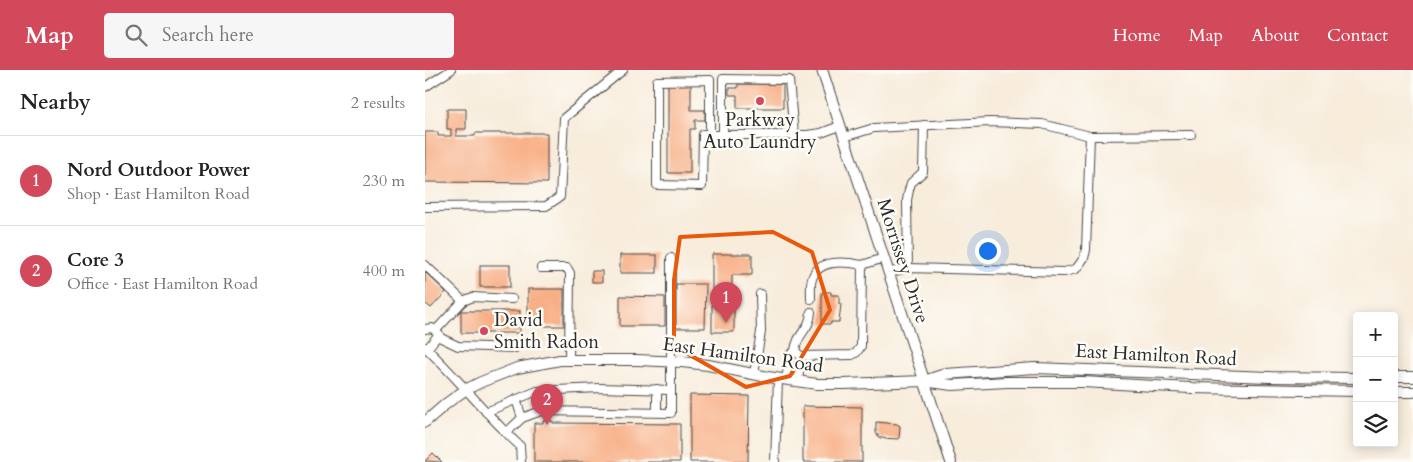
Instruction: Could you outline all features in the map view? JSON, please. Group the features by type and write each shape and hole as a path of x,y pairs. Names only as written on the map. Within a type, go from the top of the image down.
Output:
{"main road":[{"name":"Morrissey Drive","path":"822,70 951,462"},
{"name":"East Hamilton Road","path":"425,422 465,390 499,374 549,361 569,360 671,361 708,365 782,380 844,384 924,381 952,385 1007,382 1075,382 1190,388 1353,391"},
{"name":"East Hamilton Road","path":"924,381 945,374 1035,368 1079,368 1196,375 1353,378"},
{"path":"1398,378 1413,377"},
{"path":"1398,392 1413,392"}],"street":[{"path":"425,87 451,70"},
{"path":"425,207 547,206 553,202 560,197 564,118 623,70"},
{"path":"723,135 723,79 789,80 794,135"},
{"path":"710,135 710,80 657,81 657,185 702,186 703,134 710,135 794,135 821,132 840,126"},
{"path":"844,138 874,128 990,122 1042,124 1090,136 1191,135"},
{"path":"908,268 907,200 911,183 923,172 924,125"},
{"path":"889,273 908,268 1064,272 1076,269 1084,258 1086,250 1090,136"},
{"path":"506,433 522,418 541,411 671,413 671,258"},
{"path":"811,299 811,279 817,269 831,263 862,265 884,258"},
{"path":"425,265 463,301"},
{"path":"775,462 782,380 790,355 798,353 851,355 857,352 861,346 862,265"},
{"path":"541,268 567,268 569,273 569,360"},
{"path":"754,374 761,332 761,294"},
{"path":"512,299 473,298 463,301 431,329 426,348 520,446 521,462"},
{"path":"798,382 796,340 811,322 811,312"},
{"path":"431,329 458,346 515,348"},
{"path":"486,412 537,391 599,388 671,390"},
{"path":"657,389 657,412"},
{"path":"516,399 522,418"}],"highlighted area":[{"path":"773,232 812,252 830,310 790,376 746,387 674,346 674,280 680,237"}],"building":[{"path":"668,84 691,84 691,110 705,110 705,120 695,120 695,129 690,129 690,173 668,173"},
{"name":"Parkway Auto Laundry","path":"738,84 783,84 783,108 737,108 737,95 729,95 729,88 738,88"},
{"path":"447,109 466,109 466,129 456,129 456,136 475,136 475,133 547,133 547,183 425,182 425,132 438,132 438,136 451,136 451,129 447,129"},
{"path":"712,254 752,254 752,275 732,275 734,332 712,332"},
{"path":"620,255 657,255 657,273 620,273"},
{"path":"480,265 510,265 510,287 480,287"},
{"path":"592,271 602,271 602,282 592,282"},
{"path":"425,272 446,292 431,308 425,303"},
{"path":"676,284 706,284 705,328 676,328"},
{"path":"528,289 564,289 564,326 528,326"},
{"path":"822,292 831,292 831,295 839,295 839,304 841,304 839,322 822,324"},
{"path":"620,296 665,297 665,326 620,326"},
{"path":"461,311 520,311 520,333 461,333"},
{"path":"690,395 749,396 748,462 690,462"},
{"path":"803,406 862,407 862,462 803,462"},
{"path":"543,421 553,421 553,423 680,424 680,462 534,462 534,423 543,423"},
{"path":"876,422 900,426 899,439 880,438 876,433"},
{"path":"433,453 442,462 425,461"}],"place":[{"name":"Parkway Auto Laundry","path":"760,101"},
{"name":"Nord Outdoor Power","path":"726,323"},
{"name":"David Smith Radon","path":"484,331"},
{"name":"Core 3","path":"547,425"}]}
